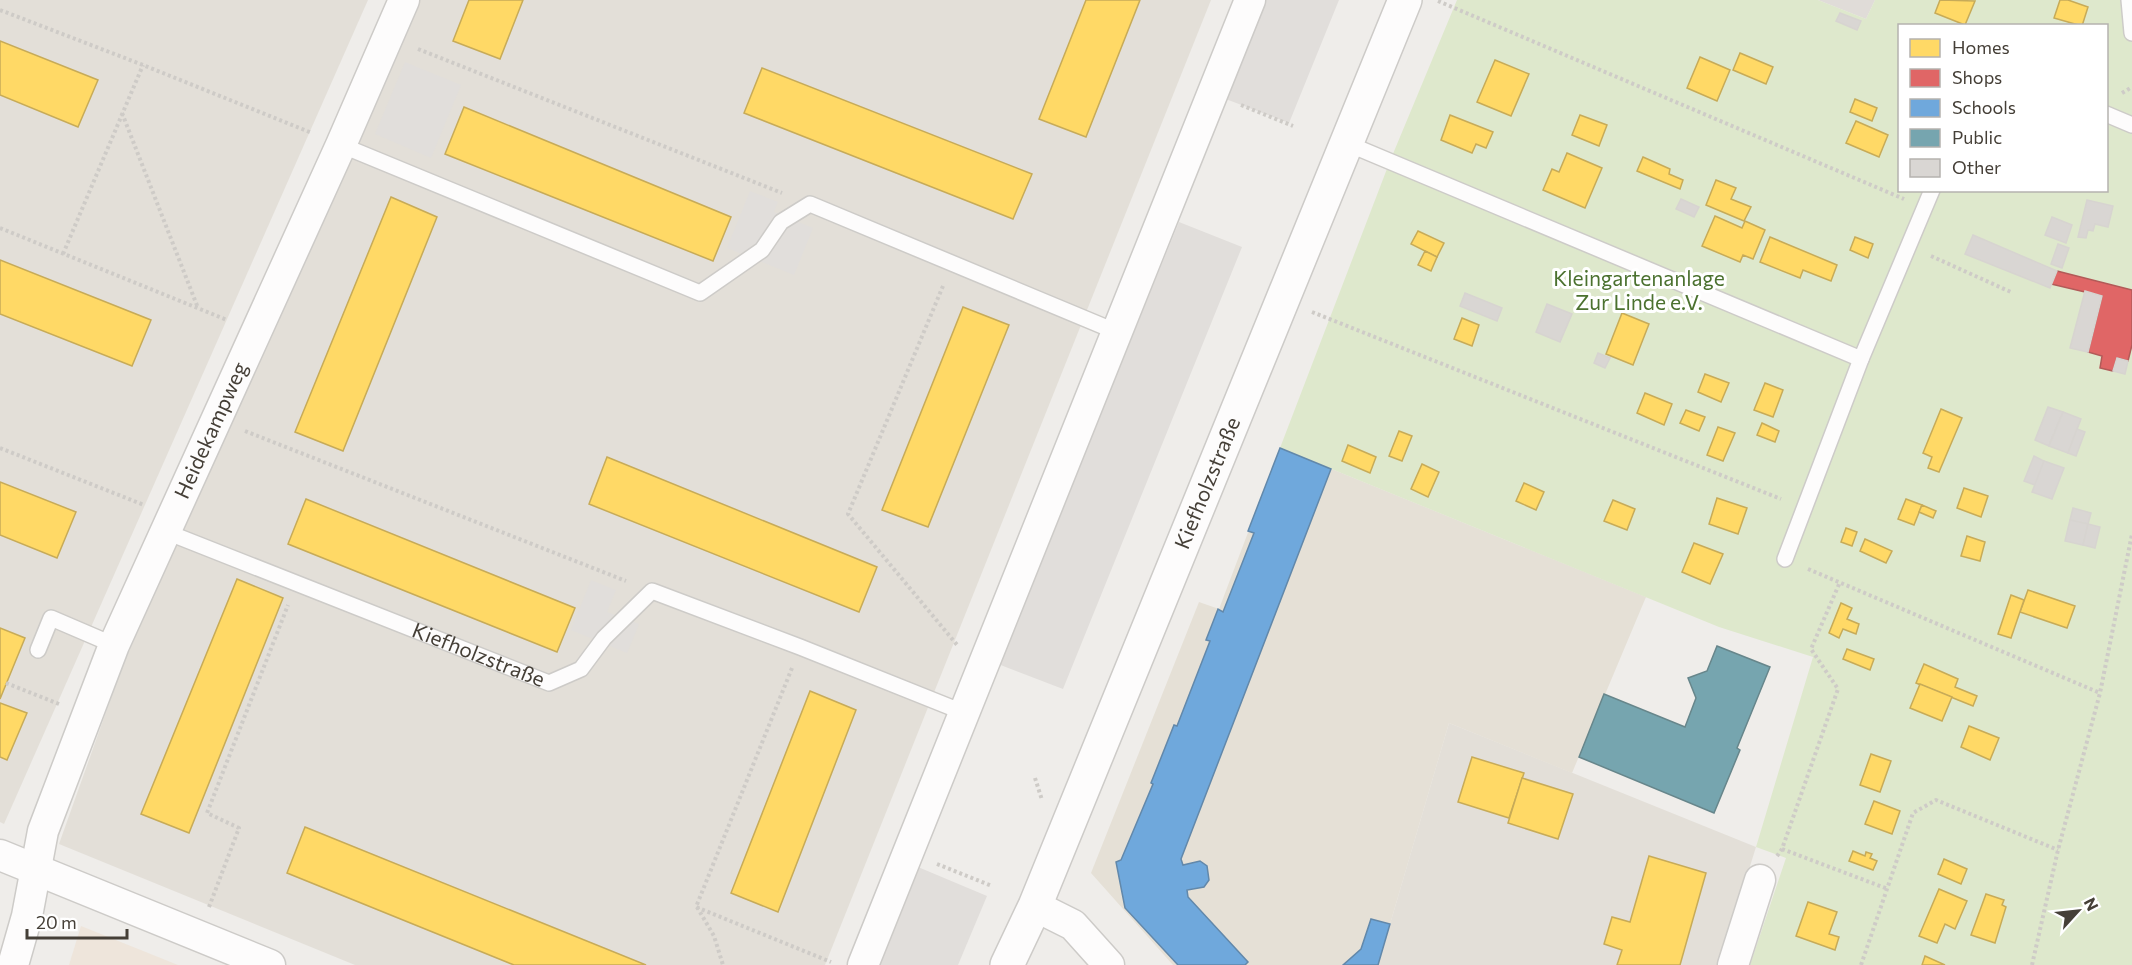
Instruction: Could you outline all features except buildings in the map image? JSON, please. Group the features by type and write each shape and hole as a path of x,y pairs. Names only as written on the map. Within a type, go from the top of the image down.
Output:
{"street":[{"name":"Heidekampweg","path":"13,965 27,916 43,831 114,645 341,145 404,0"},
{"path":"864,965 1250,0"},
{"name":"Kiefholzstraße","path":"1007,965 1035,906 1405,0"},
{"path":"0,855 270,965"},
{"path":"1733,965 1760,879"},
{"path":"1035,906 1073,926 1109,965"}],"lane":[{"path":"2129,0 2132,33"},
{"path":"2108,115 2132,124"},
{"path":"1346,143 1861,359"},
{"path":"341,145 700,293 762,250 781,222 810,204 1118,332"},
{"path":"1785,559 1861,359 1931,192"},
{"name":"Kiefholzstraße","path":"164,531 549,683 581,669 604,638 652,591"},
{"path":"652,591 966,713"},
{"path":"38,650 51,618 114,645"}],"path":[{"path":"1435,0 1925,208"},
{"path":"0,10 143,64 341,145"},
{"path":"387,37 810,204"},
{"path":"63,254 143,64"},
{"path":"1212,93 1293,126"},
{"path":"122,113 198,309"},
{"path":"0,228 233,322"},
{"path":"1908,246 2013,293"},
{"path":"953,264 848,514 959,646"},
{"path":"1308,310 1805,508"},
{"path":"215,419 652,591"},
{"path":"0,448 147,506"},
{"path":"2032,965 2058,850 2100,693 2132,534"},
{"path":"1785,559 2100,693"},
{"path":"1760,879 1782,849 1838,689 1811,649 1840,582"},
{"path":"211,903 238,828 207,813 297,584"},
{"path":"696,907 801,647"},
{"path":"6,683 63,705"},
{"path":"1861,965 1913,813 1936,800 2058,850"},
{"path":"1782,849 1888,889"},
{"path":"909,852 992,886"},
{"path":"696,907 832,963"},
{"path":"696,907 714,936 723,965"}],"shaded area":[{"path":"0,0 368,0 4,824 0,822"},
{"path":"404,0 1211,0 825,965 355,965 59,844 121,670"},
{"path":"1263,0 1339,0 1289,123 1223,98"},
{"path":"1818,0 1875,0 1866,19"},
{"path":"405,62 461,85 431,158 375,134"},
{"path":"750,191 778,202 774,212 813,228 794,275 727,248"},
{"path":"1179,222 1242,247 1063,689 998,664"},
{"path":"1280,448 1646,597 1572,773 1449,723 1378,965 1173,965 1091,873 1199,602 1219,609"},
{"path":"591,580 616,590 607,612 639,624 627,653 571,630"},
{"path":"1449,723 1756,847 1719,965 1378,965"},
{"path":"918,867 987,896 958,965 878,965"},
{"path":"81,926 178,965 69,965"}],"green space":[{"name":"Kleingartenanlage Zur Linde e.V.","path":"1457,0 1818,0 1866,19 1875,0 2132,0 2132,965 1750,965 1786,858 1756,847 1813,657 1719,627 1280,448 1390,161"}]}
